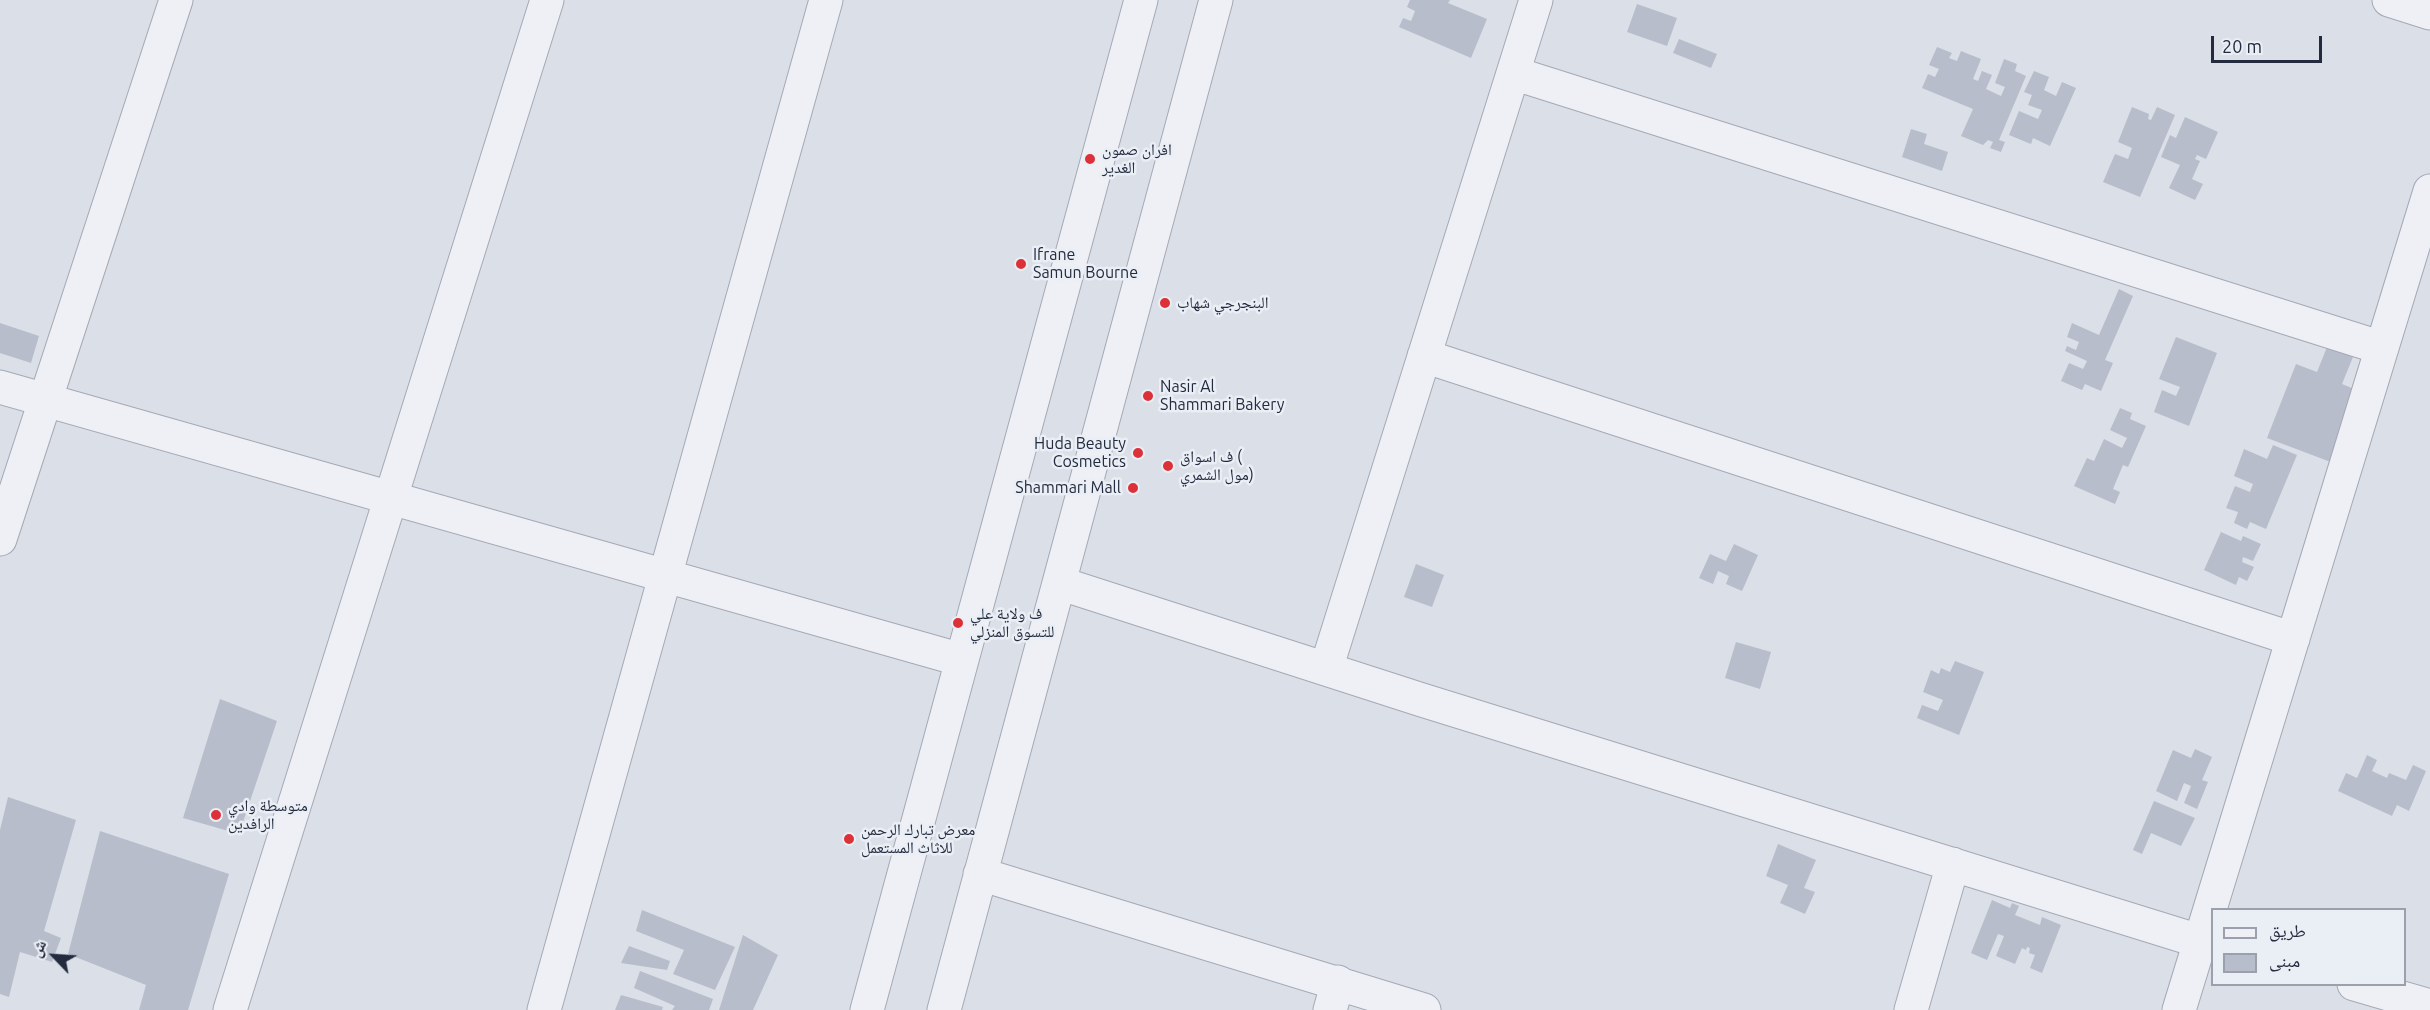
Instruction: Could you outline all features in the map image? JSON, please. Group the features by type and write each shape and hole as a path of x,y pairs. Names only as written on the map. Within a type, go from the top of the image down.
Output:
{"street":[{"path":"0,539 176,0"},
{"path":"230,1010 547,0"},
{"path":"544,1010 826,0"},
{"path":"867,1010 1141,0"},
{"path":"944,1010 1216,0"},
{"path":"1326,669 1536,0"},
{"path":"2389,0 2430,13"},
{"path":"1513,73 2382,348"},
{"path":"2217,908 2293,639 2430,191"},
{"path":"1424,356 2293,639"},
{"path":"0,387 962,660"},
{"path":"1059,584 2207,943 2180,1010"},
{"path":"1911,1010 1953,864"},
{"path":"980,874 1334,996 1424,1010"},
{"path":"2361,986 2430,1006"}],"building":[{"path":"1410,0 1450,0 1448,3 1487,19 1471,58 1399,27 1403,18 1411,21 1415,11 1407,7"},
{"path":"1637,4 1677,18 1667,46 1627,32"},
{"path":"1679,39 1717,54 1711,68 1673,53"},
{"path":"1937,47 1952,53 1949,58 1957,61 1961,51 1981,59 1973,79 1978,81 1982,71 1992,75 1986,89 2001,96 2005,87 1995,83 2004,59 2017,64 2015,71 2026,76 1999,140 2005,142 2001,152 1990,148 1993,142 1988,140 1983,145 1961,136 1973,109 1922,88 1928,74 1935,77 1939,69 1929,65"},
{"path":"2034,71 2049,77 2044,90 2056,96 2062,82 2076,88 2050,146 2033,138 2031,144 2009,135 2019,111 2038,119 2042,110 2028,105 2032,95 2024,92"},
{"path":"2132,107 2149,114 2148,119 2151,120 2157,107 2175,115 2140,197 2103,182 2115,154 2128,159 2132,148 2118,142"},
{"path":"2185,117 2218,132 2206,159 2197,155 2195,159 2200,161 2192,179 2203,184 2195,200 2169,188 2180,165 2161,157 2170,135 2176,138"},
{"path":"1911,129 1927,134 1924,144 1948,152 1942,171 1902,157"},
{"path":"2119,289 2133,296 2105,360 2113,363 2101,391 2085,384 2082,390 2061,381 2069,363 2083,369 2087,361 2065,351 2067,346 2076,350 2079,342 2067,337 2072,323 2099,335"},
{"path":"0,323 39,336 31,363 0,353"},
{"path":"2176,337 2217,353 2189,426 2154,412 2162,390 2176,396 2180,387 2159,379"},
{"path":"2327,347 2353,357 2342,384 2364,393 2336,464 2267,438 2296,364 2317,372"},
{"path":"2120,408 2132,413 2130,419 2146,426 2128,467 2123,465 2113,489 2120,492 2115,504 2074,486 2087,458 2094,461 2104,439 2122,448 2127,438 2110,430"},
{"path":"2273,445 2297,455 2266,529 2250,522 2247,529 2234,523 2238,512 2226,508 2235,486 2250,492 2253,484 2234,476 2244,449 2267,459"},
{"path":"2221,532 2241,541 2243,536 2261,544 2253,561 2243,557 2242,562 2254,567 2247,581 2239,577 2236,585 2204,570"},
{"path":"1734,544 1758,555 1742,591 1726,584 1729,576 1718,571 1713,584 1699,578 1710,554 1726,561"},
{"path":"1416,564 1444,575 1432,607 1404,597"},
{"path":"1736,642 1771,652 1760,689 1725,678"},
{"path":"1955,661 1984,672 1959,735 1917,718 1922,705 1938,711 1943,700 1923,692 1931,670 1939,674 1941,668 1950,672"},
{"path":"220,699 277,721 239,834 183,818"},
{"path":"2195,749 2212,757 2202,780 2208,782 2197,809 2184,803 2191,786 2184,783 2177,801 2156,791 2173,750 2191,758"},
{"path":"2367,755 2377,760 2372,771 2387,778 2389,773 2406,780 2413,765 2426,771 2409,811 2397,805 2392,816 2338,791 2346,773 2357,778"},
{"path":"8,797 76,820 44,931 61,938 52,962 20,952 9,997 0,994 0,830"},
{"path":"2154,801 2195,818 2181,846 2151,833 2142,854 2133,850"},
{"path":"100,831 229,874 188,1010 139,1010 146,985 68,954"},
{"path":"1778,844 1816,860 1804,888 1815,892 1805,914 1780,903 1788,885 1766,876"},
{"path":"1992,900 2010,908 2012,903 2019,906 2015,915 2040,925 2042,917 2061,925 2042,973 2030,968 2035,955 2029,953 2030,948 2027,947 2026,950 2022,948 2015,964 1996,956 2004,936 1998,934 1987,960 1971,953"},
{"path":"642,910 735,947 715,990 673,974 684,950 636,931"},
{"path":"743,935 778,955 753,1010 719,1010"},
{"path":"629,946 670,961 667,970 621,963"},
{"path":"640,971 713,999 709,1010 672,1010 675,1006 634,988"},
{"path":"621,995 663,1007 662,1010 615,1010"}],"place":[{"name":"افران صمون الغدير","path":"1090,159"},
{"name":"Ifrane Samun Bourne","path":"1021,264"},
{"name":"البنجرجي شهاب","path":"1165,303"},
{"name":"Nasir Al Shammari Bakery","path":"1148,396"},
{"name":"Huda Beauty Cosmetics","path":"1138,453"},
{"name":"ف اسواق ( مول الشمري)","path":"1168,466"},
{"name":"Shammari Mall","path":"1133,488"},
{"name":"ف ولاية علي للتسوق المنزلي","path":"958,623"},
{"name":"متوسطة وادي الرافدين","path":"216,815"},
{"name":"معرض تبارك الرحمن للاثاث المستعمل","path":"849,839"}]}
